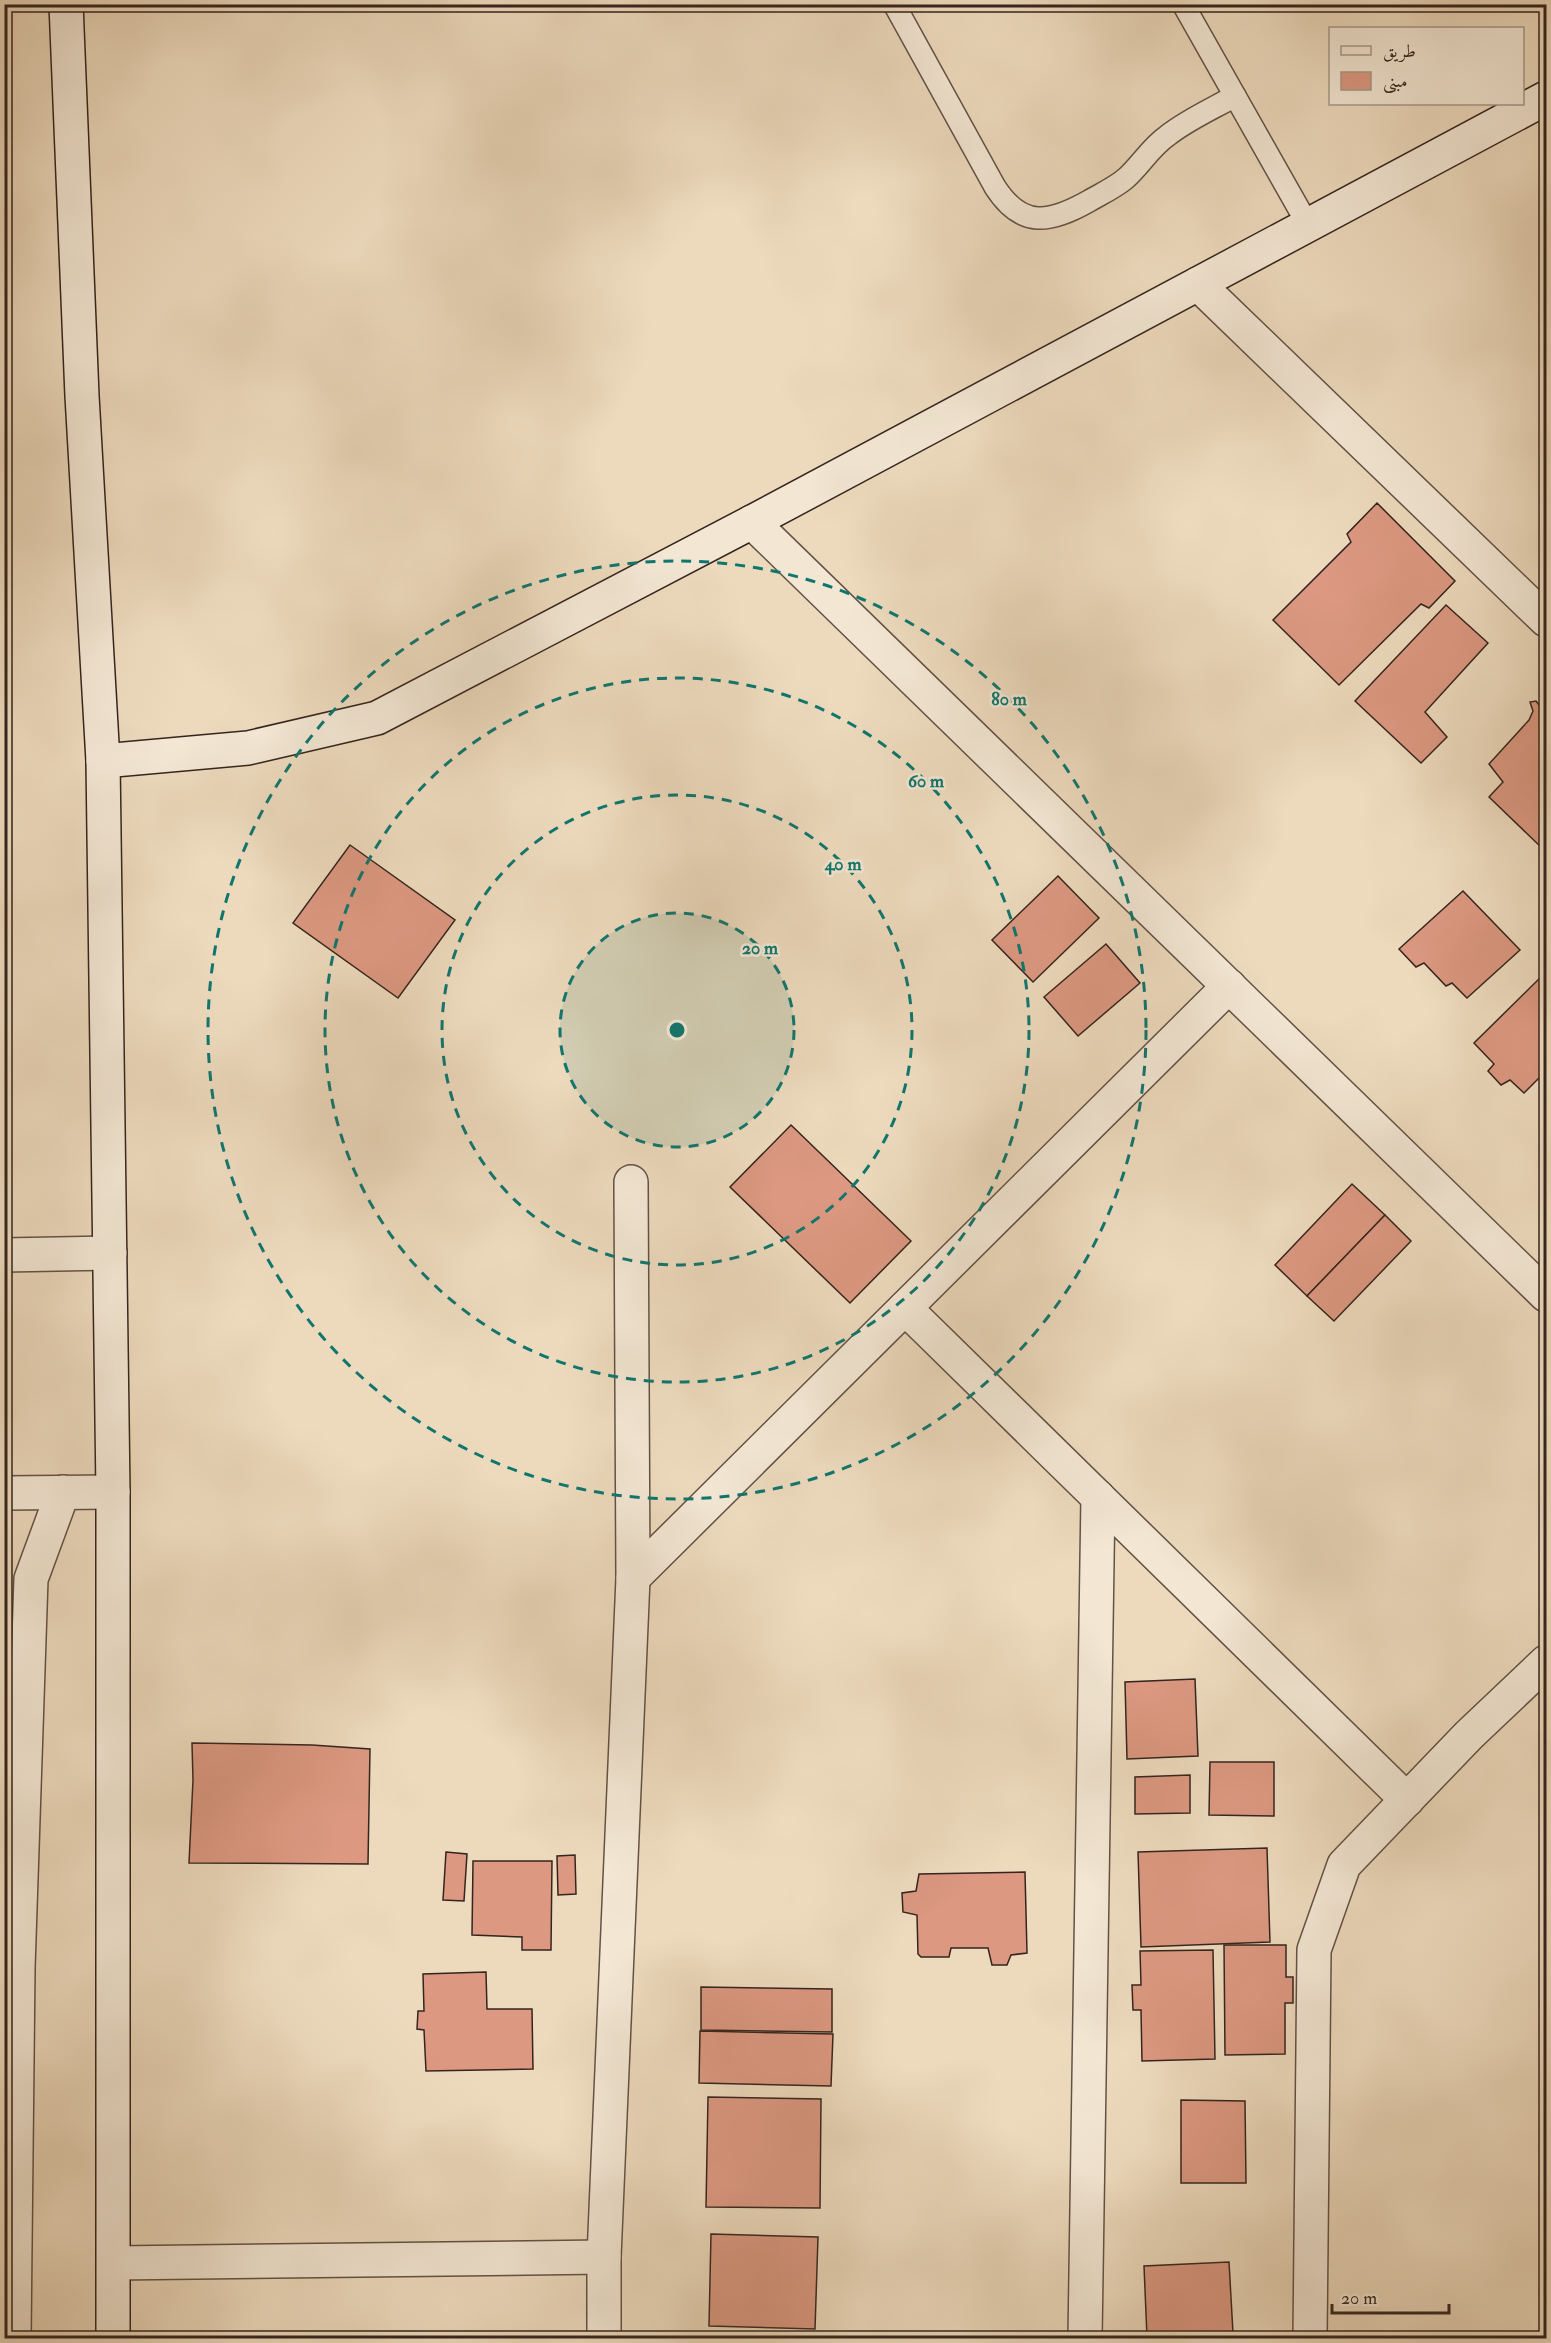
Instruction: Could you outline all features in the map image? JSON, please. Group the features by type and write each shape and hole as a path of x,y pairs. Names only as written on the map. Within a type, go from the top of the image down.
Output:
{"street":[{"path":"66,4 82,396 103,761 113,1492 113,2338"},
{"path":"103,761 248,748 377,718 752,522 1546,98"},
{"path":"1198,284 1546,620"},
{"path":"752,522 1546,1295"},
{"path":"633,1578 1229,986"},
{"path":"604,2338 604,2257 633,1578 631,1182"},
{"path":"4,1255 110,1253"},
{"path":"905,1308 1407,1800"},
{"path":"14,2338 11,1968 31,1579 63,1492"},
{"path":"4,1493 113,1492"},
{"path":"1085,2338 1098,1497"},
{"path":"1310,2338 1314,1950 1344,1866 1469,1735 1546,1662"},
{"path":"114,2263 604,2257"}],"lane":[{"path":"894,4 995,187 1006,204 1022,216 1041,219 1060,216 1076,208 1123,180 1167,135 1235,96"},
{"path":"1184,4 1308,225"}],"building":[{"path":"1377,503 1455,581 1429,608 1421,604 1339,685 1273,620 1351,542 1347,534"},
{"path":"1446,605 1488,643 1425,712 1447,737 1421,763 1355,701"},
{"path":"1536,701 1542,709 1546,708 1546,844 1542,848 1489,797 1503,782 1489,764 1529,720 1533,711 1530,702"},
{"path":"350,845 455,920 398,998 293,923"},
{"path":"1058,876 1099,918 1033,982 992,940"},
{"path":"1463,891 1520,950 1467,998 1452,983 1446,986 1424,963 1416,967 1399,949"},
{"path":"1106,944 1140,983 1078,1036 1044,997"},
{"path":"1546,972 1546,1071 1524,1093 1510,1080 1501,1085 1488,1071 1494,1064 1474,1043"},
{"path":"791,1125 911,1241 850,1303 730,1187"},
{"path":"1352,1184 1385,1215 1307,1296 1275,1265"},
{"path":"1385,1215 1411,1241 1334,1321 1307,1296"},
{"path":"1195,1679 1198,1756 1127,1759 1125,1682"},
{"path":"192,1743 312,1745 370,1749 368,1864 189,1863 193,1780"},
{"path":"1210,1762 1274,1762 1274,1816 1209,1815"},
{"path":"1190,1775 1190,1813 1135,1814 1135,1777"},
{"path":"1267,1848 1270,1942 1141,1947 1138,1852"},
{"path":"446,1852 467,1854 464,1901 443,1900"},
{"path":"575,1855 576,1894 558,1895 557,1856"},
{"path":"473,1861 552,1861 551,1950 522,1950 522,1937 472,1935"},
{"path":"1025,1872 1027,1953 1011,1955 1007,1965 992,1965 988,1948 951,1948 949,1957 921,1957 918,1954 917,1915 903,1912 902,1893 916,1891 919,1874"},
{"path":"1224,1945 1286,1945 1286,1977 1293,1977 1293,2003 1285,2003 1285,2054 1225,2055"},
{"path":"1213,1950 1215,2059 1142,2061 1141,2010 1133,2010 1132,1985 1141,1985 1140,1951"},
{"path":"486,1972 487,2009 532,2009 533,2069 426,2071 424,2030 417,2029 418,2011 424,2011 423,1974"},
{"path":"701,1987 832,1989 832,2032 701,2030"},
{"path":"700,2031 833,2034 831,2086 699,2083"},
{"path":"708,2097 821,2099 820,2208 706,2207"},
{"path":"1181,2100 1245,2101 1246,2183 1181,2183"},
{"path":"711,2234 818,2237 815,2329 709,2326"},
{"path":"1229,2262 1233,2333 1147,2337 1144,2266"}]}
